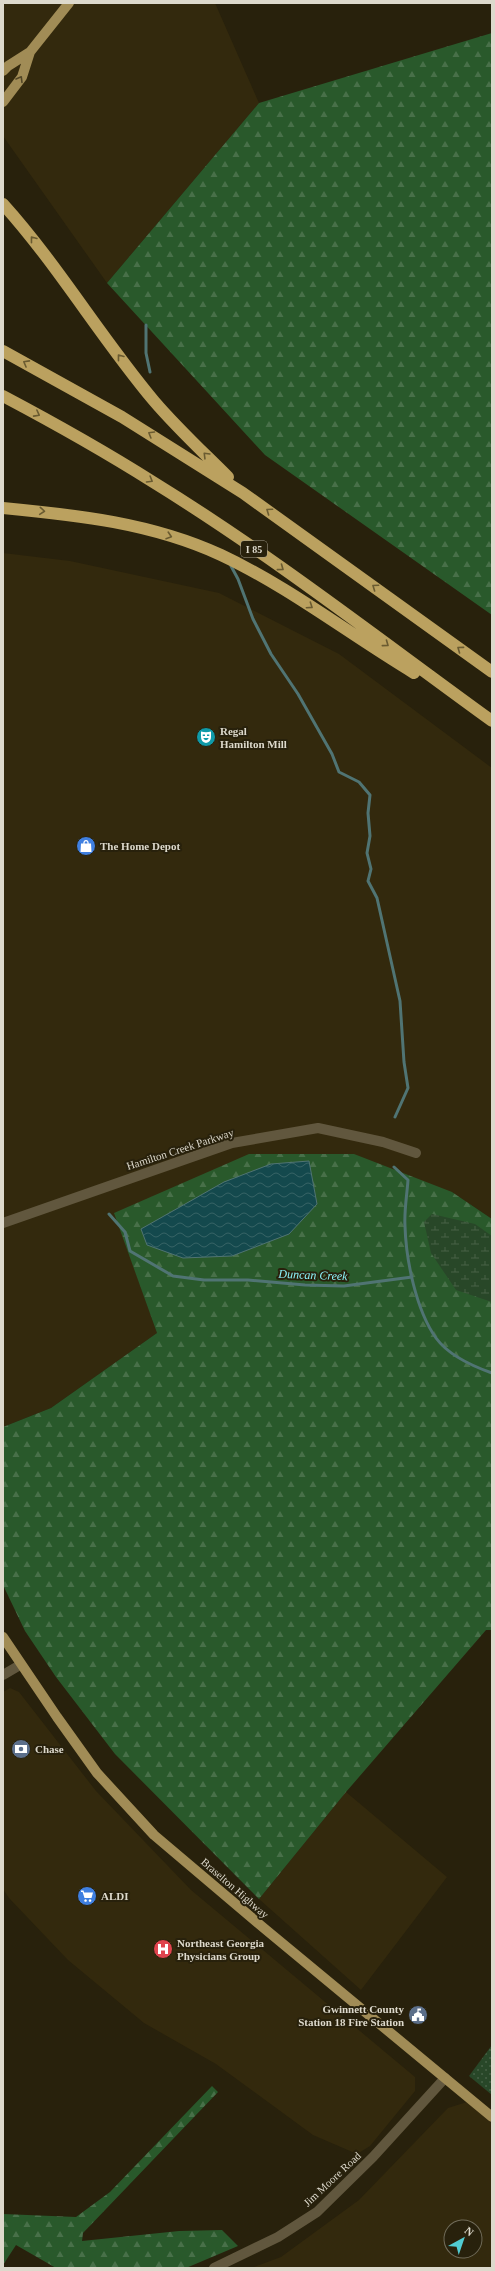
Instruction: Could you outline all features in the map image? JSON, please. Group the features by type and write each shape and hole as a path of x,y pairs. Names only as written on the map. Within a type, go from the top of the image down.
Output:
{"highway":[{"path":"3,204 52,264 154,401 243,493"},
{"path":"3,351 122,417 243,493 492,672"},
{"name":"I 85","path":"3,396 58,425 154,482 241,540 488,718"},
{"path":"3,508 63,513 124,524 166,535 219,554 279,586 380,653 488,718"}],"main road":[{"path":"3,71 8,66 30,52 69,3"},
{"path":"3,102 22,77 30,52"},
{"name":"Braselton Highway","path":"3,1637 20,1665 98,1773 154,1835 492,2117"}],"street":[{"name":"Hamilton Creek Parkway","path":"3,1223 232,1143 318,1128 383,1142 416,1153"},
{"path":"3,1675 20,1665"},
{"name":"Jim Moore Road","path":"214,2268 278,2237 317,2212 373,2157 444,2078"}],"shaded area":[{"path":"3,3 215,3 259,103 107,283 3,136"},
{"path":"3,553 70,561 219,593 339,654 492,768 492,1219 452,1192 115,1213 157,1333 51,1408 3,1427"},
{"path":"10,1688 19,1692 96,1791 191,1890 415,2077 415,2091 370,2146 357,2154 313,2135 216,2064 144,2023 68,1960 9,1898 3,1889 3,1692"},
{"path":"346,1792 447,1877 361,1990 259,1899"},
{"path":"467,2102 492,2123 492,2268 251,2268 281,2257 359,2200 448,2108"}],"green space":[{"path":"492,33 492,615 265,455 107,283 259,103"},
{"path":"249,1154 354,1154 452,1192 492,1219 492,1630 486,1630 346,1792 259,1899 115,1754 56,1677 25,1631 3,1585 3,1427 51,1408 157,1333 114,1213"},
{"path":"432,1214 475,1224 492,1236 492,1302 456,1290 431,1253 424,1222"},
{"path":"492,2045 492,2095 469,2076"},
{"path":"212,2086 218,2092 83,2233 82,2241 179,2231 222,2230 238,2246 186,2268 56,2268 16,2245 3,2265 3,2214 76,2217 110,2192"}],"water":[{"path":"309,1161 317,1204 289,1234 232,1256 183,1258 147,1245 141,1229 224,1182 271,1164"}],"waterway":[{"path":"146,325 146,353 150,372"},
{"path":"231,566 238,579 253,619 271,654 298,694 332,754 339,772 359,782 370,795 368,813 370,836 367,853 371,869 368,881 377,898 400,1001 404,1062 408,1088 395,1117"},
{"name":"Duncan Creek","path":"394,1167 408,1180 405,1209 407,1254 413,1284 429,1327 436,1338 447,1350 461,1360 492,1373"},
{"name":"Duncan Creek","path":"109,1214 125,1232 130,1251 173,1276 204,1280 248,1280 305,1285 344,1286 412,1277"}],"place":[{"name":"Regal Hamilton Mill","path":"206,737"},
{"name":"The Home Depot","path":"86,846"},
{"name":"Chase","path":"21,1749"},
{"name":"ALDI","path":"87,1896"},
{"name":"Northeast Georgia Physicians Group","path":"163,1949"},
{"name":"Gwinnett County Station 18 Fire Station","path":"418,2015"}]}
